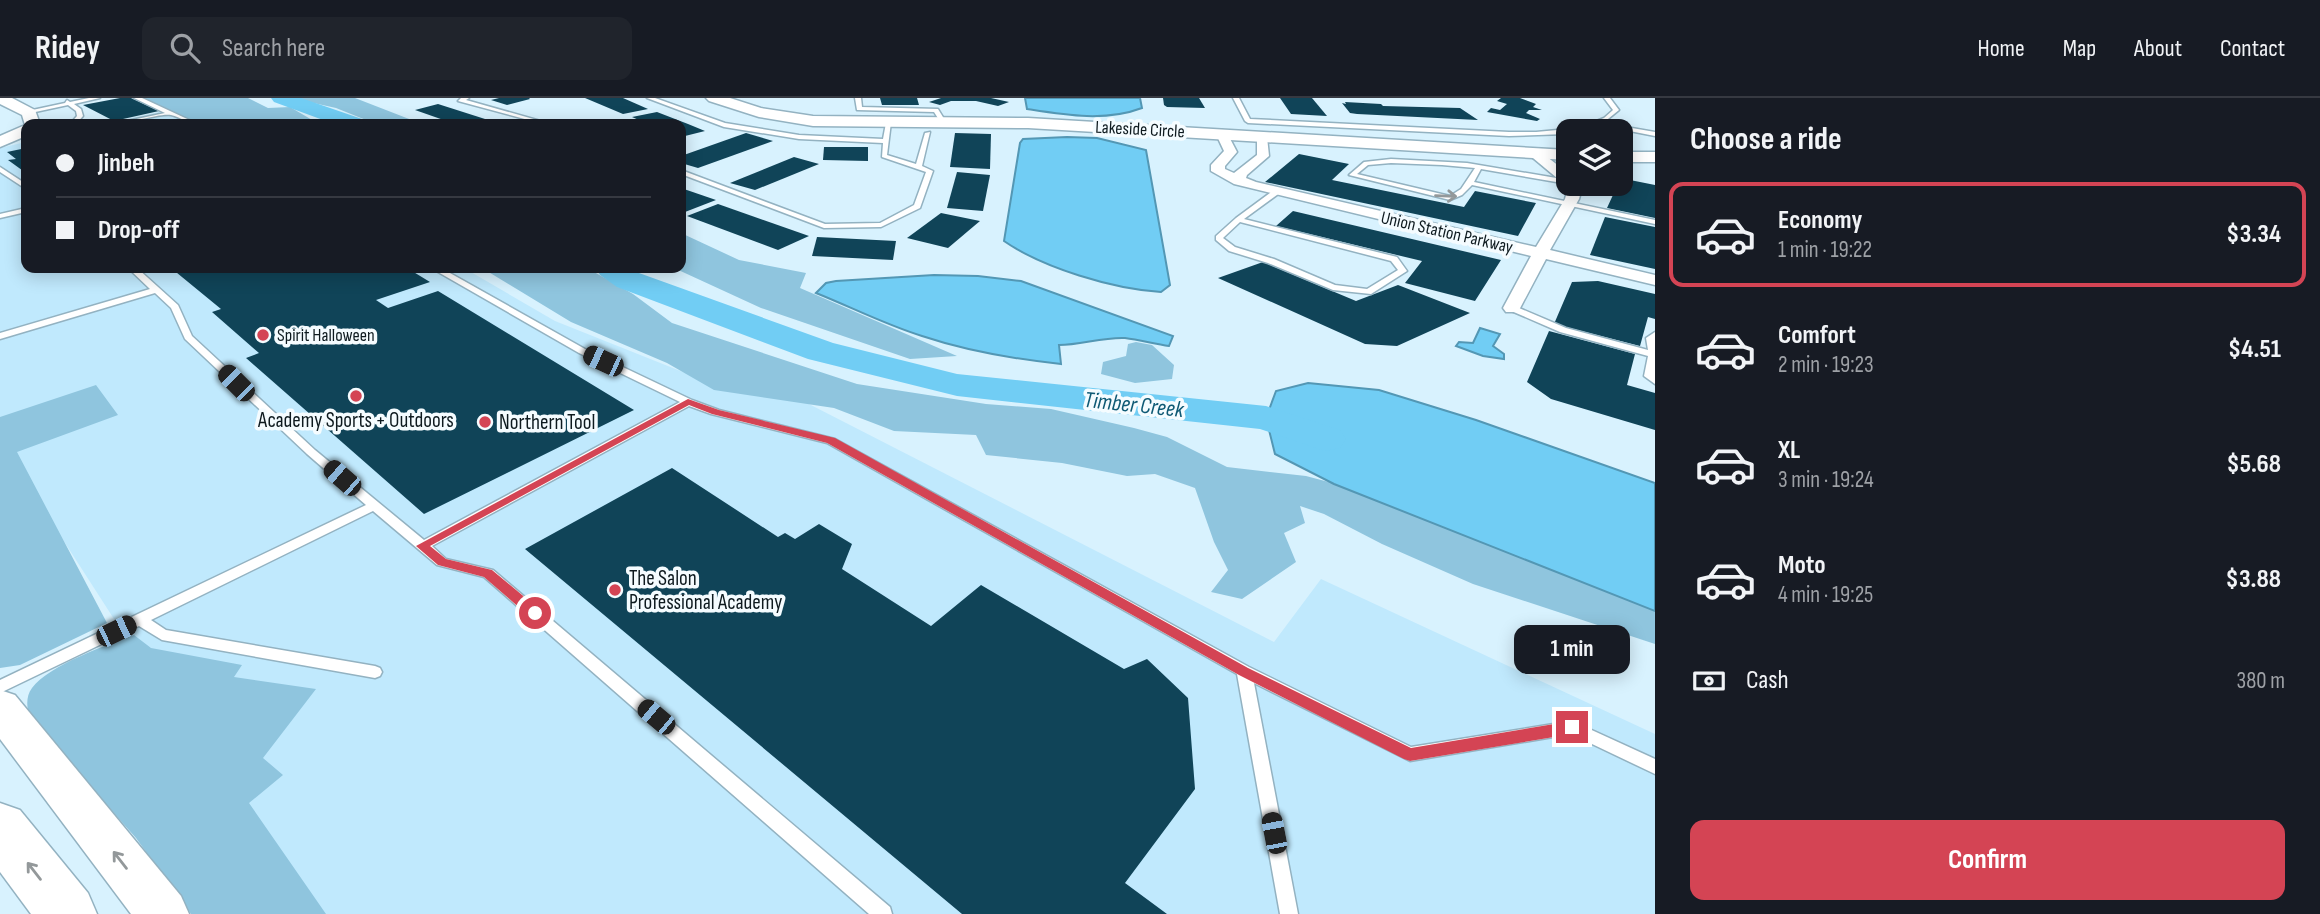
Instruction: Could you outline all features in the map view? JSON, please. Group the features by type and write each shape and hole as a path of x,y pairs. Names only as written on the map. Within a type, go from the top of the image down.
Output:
{"highway":[{"path":"0,828 67,914"}],"street":[{"name":"Lakeside Circle","path":"714,98 783,117 813,121 889,124 1028,123 1556,156"},
{"path":"0,142 18,118"},
{"name":"Union Station Parkway","path":"1223,134 1231,152 1218,165 1218,171 1240,181 1277,192 1655,280"},
{"path":"1240,181 1240,173 1263,156 1261,136"},
{"path":"1533,153 1556,171"},
{"path":"1633,158 1655,157"},
{"path":"1512,308 1572,196"},
{"path":"0,707 163,914"}],"lane":[{"path":"57,98 79,110 78,119"},
{"path":"18,118 97,98"},
{"path":"137,98 185,119"},
{"path":"467,98 460,100 533,119"},
{"path":"650,98 724,125 799,137 886,141"},
{"path":"849,98 858,99 859,108 940,111 943,122"},
{"path":"1236,98 1248,121 1470,134 1556,131"},
{"path":"1606,119 1616,110 1607,98"},
{"path":"141,119 172,113"},
{"path":"686,174 824,226 881,225 917,206 930,171 884,156 889,124"},
{"path":"1633,130 1655,134"},
{"path":"918,167 928,133"},
{"path":"1479,167 1459,196 1450,198 1352,175 1366,163 1377,162 1479,167 1556,179"},
{"path":"0,169 21,184"},
{"path":"1473,179 1655,222"},
{"path":"1239,220 1394,259 1403,271 1368,292 1334,287 1271,261 1232,249 1222,242 1219,238 1239,220 1277,192"},
{"path":"0,216 21,211"},
{"path":"138,273 175,307 188,337 373,506 442,562 488,573 883,914"},
{"path":"444,273 582,351 688,402 715,412 831,441 1244,671 1410,754 1572,727 1655,768"},
{"path":"0,336 157,290"},
{"path":"1512,308 1564,330 1653,354"},
{"path":"1655,335 1651,338 1653,354 1649,376 1655,381"},
{"path":"422,546 688,402"},
{"path":"0,687 373,506"},
{"path":"139,619 162,635 375,672"},
{"path":"1244,671 1289,914"}],"shaded area":[{"path":"136,98 248,98 268,108 290,107 310,119 188,119 157,104"},
{"path":"291,98 355,98 409,119 364,119 336,108"},
{"path":"1025,98 1140,98 1142,108 1114,115 1070,115 1027,109"},
{"path":"172,109 192,119 127,119"},
{"path":"1097,138 1146,150 1170,285 1161,292 1122,287 1079,276 1038,260 1004,241 1020,143 1023,139"},
{"path":"21,143 21,273 473,273 555,321 708,382 807,403 1274,642 1321,579 1655,734 1655,914 304,914 0,442 0,148"},
{"path":"686,235 739,260 806,273 800,288 957,356 910,359 761,308 685,273"},
{"path":"490,273 596,273 633,294 672,323 857,384 986,404 1051,409 1167,437 1227,467 1306,476 1389,498 1655,599 1655,644 1473,584 1382,544 1324,514 1300,506 1305,523 1284,533 1296,562 1242,599 1211,592 1228,570 1214,542 1195,488 1155,474 1127,476 1062,463 986,455 976,435 894,431 834,408 714,390 667,363 571,322"},
{"path":"934,275 1021,281 1173,336 1169,346 1125,338 1059,345 1061,364 1043,362 991,354 939,341 895,327 816,293 826,283 836,281"},
{"path":"1480,328 1500,334 1493,346 1504,354 1504,359 1483,356 1456,346 1459,342 1473,343"},
{"path":"1136,342 1152,345 1174,365 1172,379 1135,383 1101,374 1103,362 1126,356 1128,344"},
{"path":"1308,383 1379,390 1476,420 1655,483 1655,611 1334,484 1275,454 1266,418 1276,391"},
{"path":"96,385 118,415 17,452 107,623 20,665 0,668 0,417"},
{"path":"134,635 151,648 242,665 234,677 316,689 263,758 283,775 249,803 326,914 191,914 136,838 30,719 28,695 51,671"}],"building":[{"path":"131,98 159,111 110,119 83,105"},
{"path":"585,98 623,98 648,109 623,114"},
{"path":"880,98 917,98 919,105 882,105"},
{"path":"941,98 991,98 1009,102 998,106 976,101 951,101 940,105 929,102"},
{"path":"1163,98 1199,98 1205,108 1167,107"},
{"path":"1280,98 1312,98 1327,116 1291,114"},
{"path":"1501,98 1520,98 1536,104 1533,107 1542,110 1529,110 1526,113 1540,119 1537,121 1487,112 1491,108 1500,110 1507,104 1497,101"},
{"path":"530,99 507,105 491,100"},
{"path":"1345,102 1460,108 1478,120 1357,114 1350,113 1342,103 1346,104"},
{"path":"438,104 485,119 441,119 415,110"},
{"path":"657,112 675,119 637,119 632,117"},
{"path":"686,123 705,131 686,136"},
{"path":"746,133 773,141 698,168 686,164 686,154"},
{"path":"955,133 991,134 990,169 950,167"},
{"path":"824,147 868,147 868,161 823,160"},
{"path":"21,149 21,169 8,160 16,159 7,152"},
{"path":"1299,154 1349,164 1332,180 1464,207 1475,191 1536,203 1518,236 1265,182"},
{"path":"794,157 819,164 755,190 730,183"},
{"path":"957,172 990,175 983,211 947,208"},
{"path":"1633,181 1655,185 1655,218 1607,208 1612,196 1633,196"},
{"path":"686,190 716,200 686,212"},
{"path":"718,204 809,236 778,250 687,216"},
{"path":"1293,211 1501,260 1475,301 1405,283 1422,261 1276,226"},
{"path":"941,213 980,221 948,248 907,238"},
{"path":"1605,217 1655,227 1655,269 1590,255"},
{"path":"817,237 896,241 893,260 812,256"},
{"path":"1263,262 1356,301 1398,285 1470,313 1397,346 1365,344 1218,278"},
{"path":"177,273 415,273 430,282 376,300 388,308 438,291 634,410 424,514 246,358 259,353 212,312 221,309"},
{"path":"1598,281 1655,294 1655,319 1648,317 1640,346 1554,324 1572,282"},
{"path":"1549,331 1635,354 1627,385 1655,393 1655,430 1551,399 1527,382"},
{"path":"672,468 778,537 785,533 795,539 819,524 852,544 842,569 931,626 981,585 1124,669 1147,659 1188,698 1195,789 1125,883 1167,914 962,914 525,549"}],"waterway":[{"name":"Timber Creek","path":"281,98 340,119"},
{"name":"Timber Creek","path":"618,273 628,280 821,351 957,385 1266,418 1325,439"}],"place":[{"name":"Spirit Halloween","path":"263,335"},
{"name":"Academy Sports + Outdoors","path":"356,396"},
{"name":"Northern Tool","path":"485,422"},
{"name":"The Salon Professional Academy","path":"615,590"}],"route":[{"path":"535,613 488,573 442,562 422,546 688,402 715,412 831,441 1244,671 1410,754 1572,727"}]}
